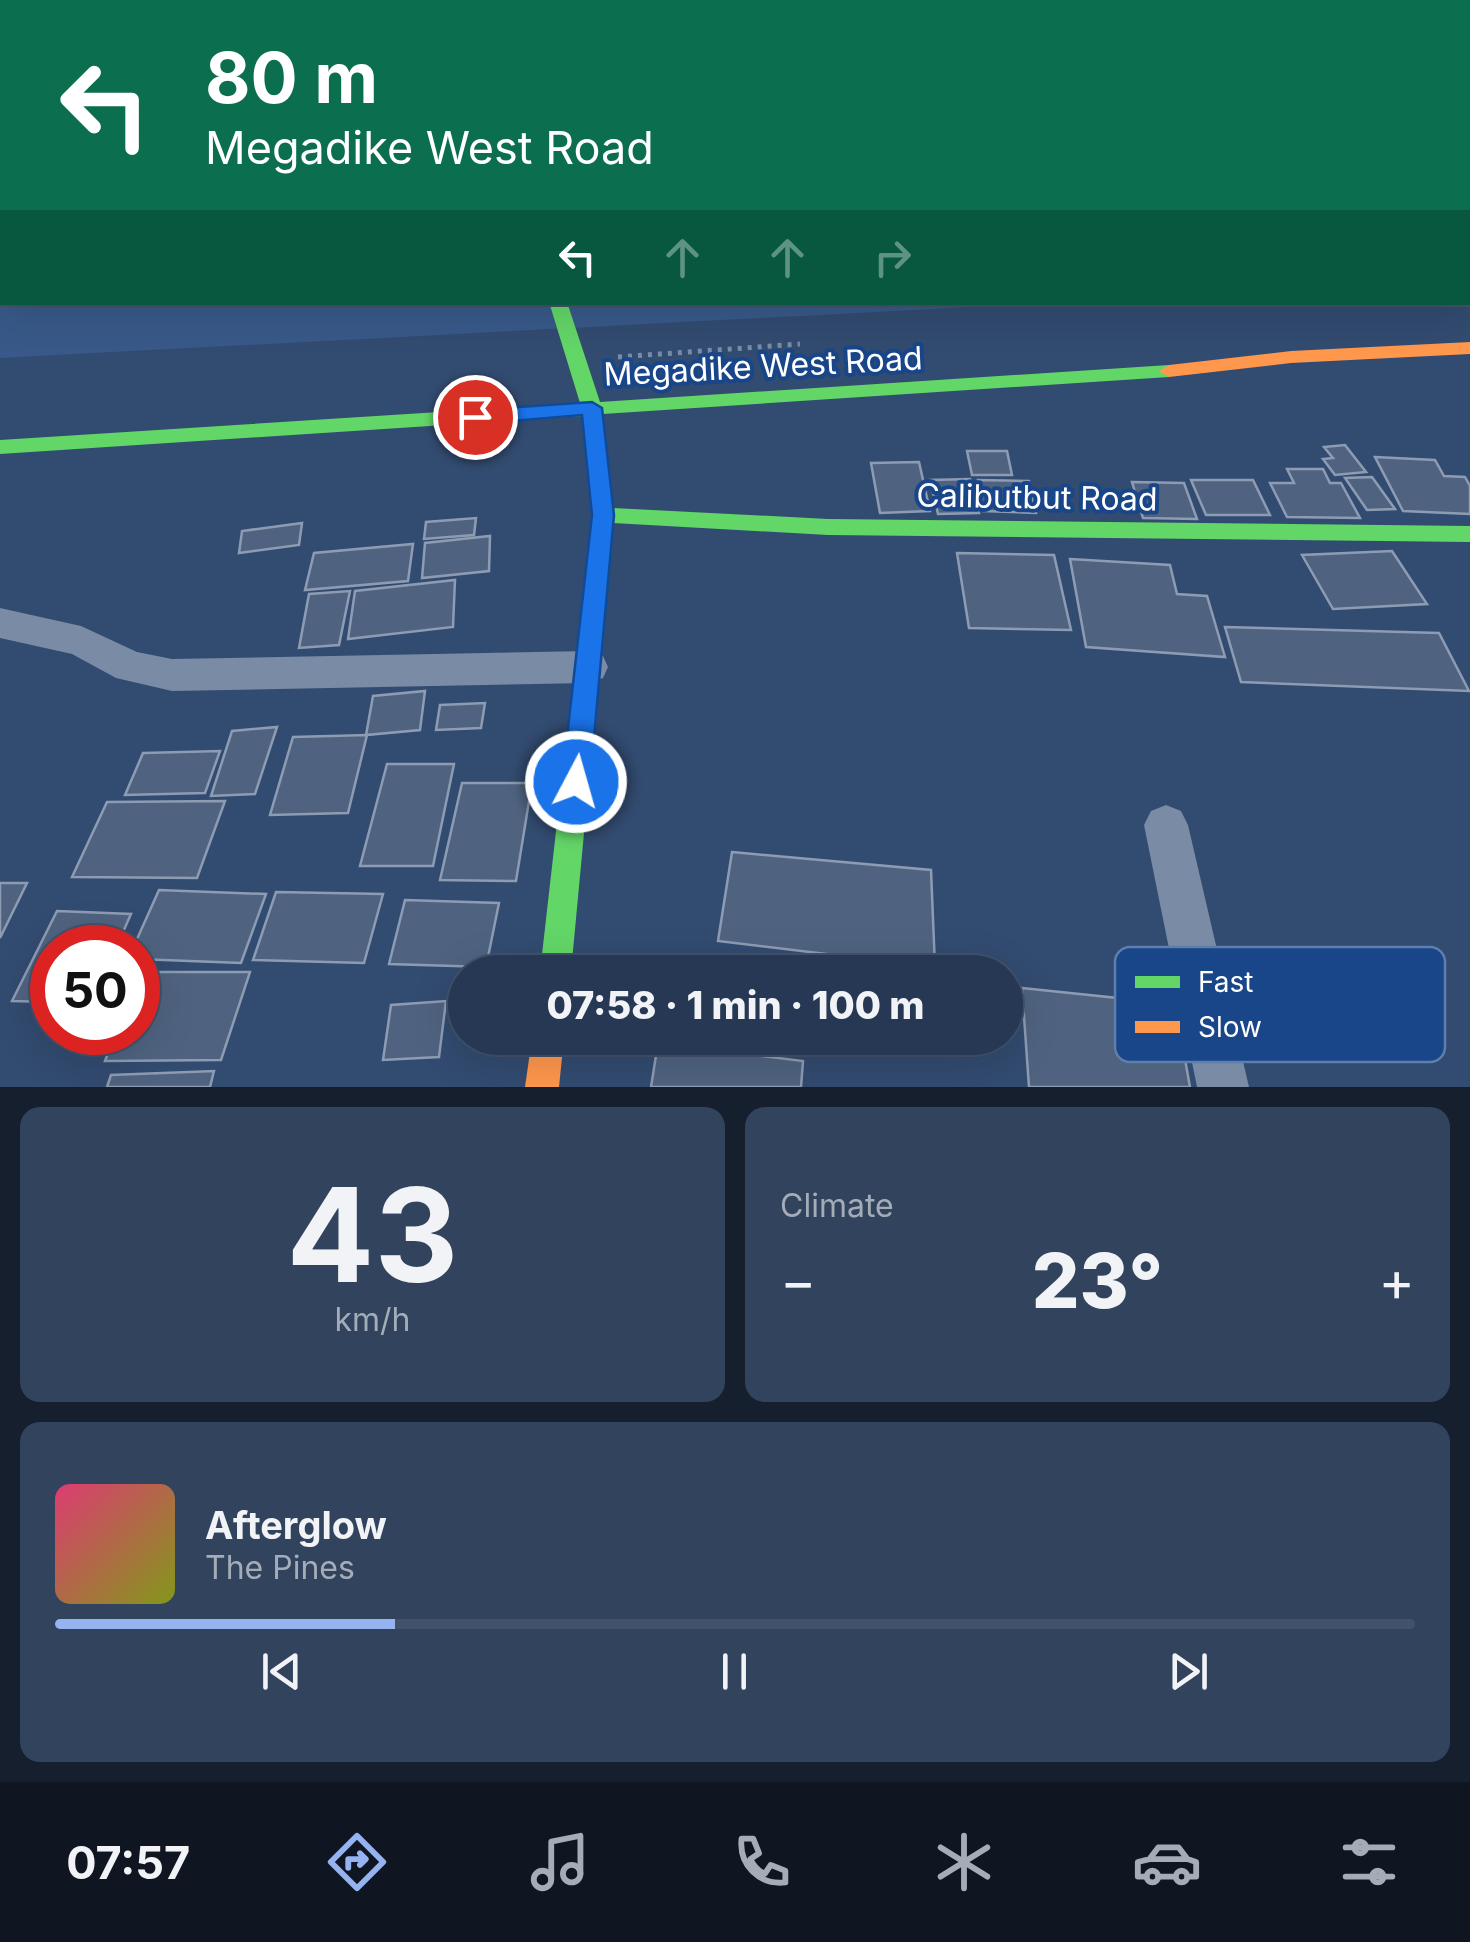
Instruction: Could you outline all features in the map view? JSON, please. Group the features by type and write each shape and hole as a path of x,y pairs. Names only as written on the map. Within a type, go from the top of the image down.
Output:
{"street":[{"path":"557,955 603,515 592,408 559,305"},
{"name":"Megadike West Road","path":"0,447 1118,377 1291,357 1470,348"},
{"name":"Calibutbut Road","path":"603,515 828,527 1470,534"},
{"path":"0,623 81,641 130,667 172,675 589,667"},
{"path":"1166,825 1193,947"},
{"path":"542,1087 546,1055"},
{"path":"1218,1062 1223,1087"}],"path":[{"path":"574,351 800,344"}],"water":[{"path":"0,305 1008,305 0,358"}],"building":[{"path":"1345,445 1366,472 1335,475 1323,459 1333,458 1324,447"},
{"path":"967,451 1007,451 1012,475 972,475"},
{"path":"1375,457 1435,460 1444,476 1465,477 1470,486 1470,514 1403,511"},
{"path":"919,462 930,511 880,513 871,463"},
{"path":"1287,469 1323,469 1330,483 1341,483 1360,518 1287,517 1270,483 1294,483"},
{"path":"1372,477 1395,509 1367,510 1345,478"},
{"path":"970,479 979,513 938,514 930,480"},
{"path":"978,480 1029,481 1036,513 983,511"},
{"path":"1191,480 1253,480 1270,515 1206,515"},
{"path":"1132,482 1184,483 1197,519 1143,518"},
{"path":"476,518 474,535 424,539 426,522"},
{"path":"302,523 299,545 239,553 242,531"},
{"path":"490,536 489,571 422,578 425,543"},
{"path":"413,544 408,581 305,590 314,553"},
{"path":"1392,551 1427,604 1333,609 1302,555"},
{"path":"957,553 1054,555 1071,630 969,628"},
{"path":"1070,559 1170,565 1177,594 1207,596 1225,657 1086,647"},
{"path":"455,580 453,627 348,639 355,591"},
{"path":"350,591 339,645 299,648 309,594"},
{"path":"1225,627 1439,633 1469,691 1241,682"},
{"path":"425,691 420,730 366,735 373,696"},
{"path":"485,703 481,728 436,730 440,705"},
{"path":"277,727 255,794 211,796 232,731"},
{"path":"367,735 348,813 270,815 293,737"},
{"path":"220,751 205,793 125,795 143,753"},
{"path":"387,764 454,764 433,866 360,866"},
{"path":"462,783 532,783 516,881 440,880"},
{"path":"225,801 197,878 72,877 107,802"},
{"path":"732,852 931,870 935,955 835,955 718,941"},
{"path":"0,883 27,883 0,938"},
{"path":"159,890 266,894 241,963 160,960 160,925 143,925"},
{"path":"276,892 383,894 364,963 253,960"},
{"path":"405,900 499,903 488,955 448,955 448,966 389,964"},
{"path":"57,911 131,914 126,925 50,925"},
{"path":"30,965 30,1001 12,1001"},
{"path":"160,972 250,972 221,1060 105,1061 107,1055 160,1055"},
{"path":"1023,988 1115,998 1115,1062 1185,1062 1190,1087 1029,1087"},
{"path":"446,1001 439,1057 383,1060 391,1005"},
{"path":"656,1055 755,1055 803,1061 801,1087 651,1087"},
{"path":"214,1071 210,1087 107,1087 111,1075"}],"traffic: fast":[{"path":"557,955 603,515 592,408 559,305"},
{"path":"0,447 1169,371"},
{"path":"603,515 828,527 1470,534"}],"traffic: slow":[{"path":"1169,371 1291,357 1470,348"},
{"path":"542,1087 546,1055"}],"route":[{"path":"475,417 592,408 603,515 576,782"}]}
